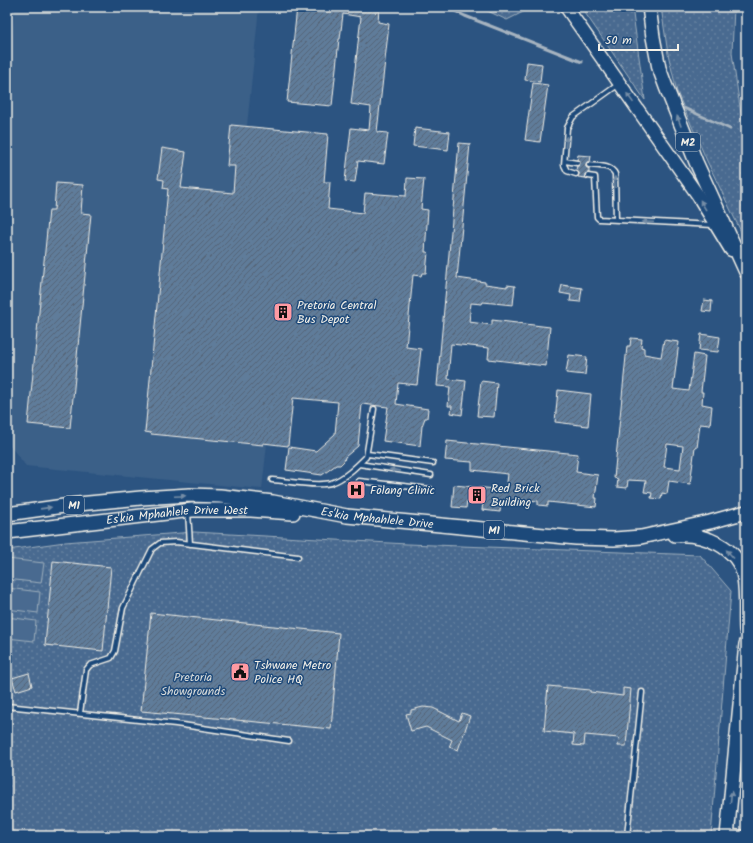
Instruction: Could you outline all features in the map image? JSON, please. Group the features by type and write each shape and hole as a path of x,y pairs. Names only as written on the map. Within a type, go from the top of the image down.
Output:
{"main road":[{"name":"M2","path":"649,7 659,68 696,162 746,272"},
{"name":"Es'kia Mphahlele Drive","path":"7,514 78,504 141,498 190,495 220,496 265,501 347,516 576,538 614,539 641,537 710,522 746,512"},
{"name":"Es'kia Mphahlele Drive West","path":"7,532 188,510 251,510 347,516"},
{"path":"641,537 680,534 709,539 724,547 738,563 744,578 746,630"},
{"path":"727,834 746,644"}],"street":[{"path":"566,7 697,194 715,225 746,272"}],"lane":[{"path":"576,174 567,171 564,165 567,128 573,117 619,83"},
{"path":"565,161 577,163"},
{"path":"589,165 610,168 615,174 616,220"},
{"path":"588,176 595,177 597,217 604,220 715,225"},
{"path":"272,480 318,484 331,483 338,480 366,458 368,454 374,409"},
{"path":"368,454 433,463"},
{"path":"359,464 432,475"},
{"path":"359,481 430,489"},
{"path":"188,510 190,544"},
{"path":"80,713 86,670 90,665 111,658 115,651 123,608 152,549 160,543 176,542 298,557"},
{"path":"627,836 642,692"},
{"path":"7,706 176,724 289,741"},
{"path":"727,834 746,833"}],"shaded area":[{"path":"15,7 259,7 247,126 231,125 227,165 235,166 232,200 167,194 145,432 151,434 263,445 263,443 267,444 262,489 26,466 7,442 7,83"}],"green space":[{"path":"479,7 533,7 507,20"},
{"path":"581,7 632,7 645,100"},
{"path":"661,7 734,7 732,53 746,139 746,242 707,161 677,92 668,54"},
{"name":"Pretoria Showgrounds","path":"194,532 407,544 700,555 731,591 711,836 7,836 7,550 65,542"},
{"path":"7,559 44,563 41,583 7,579"},
{"path":"7,588 40,592 38,613 7,609"},
{"path":"7,617 36,621 34,641 7,638"}],"building":[{"path":"297,7 356,7 379,9 378,22 389,24 377,132 388,133 384,164 358,161 355,182 345,181 351,128 369,130 371,107 351,104 361,17 343,14 332,106 287,102"},
{"path":"527,62 542,64 540,82 525,80"},
{"path":"533,83 548,85 540,142 525,140"},
{"name":"Pretoria Central Bus Depot","path":"231,125 328,134 324,182 330,182 328,209 363,213 365,193 406,196 407,178 424,179 421,209 428,210 425,252 428,252 426,273 422,273 421,276 413,275 406,347 421,349 417,385 398,383 396,404 428,409 427,418 425,418 422,426 420,446 383,441 388,407 362,404 358,446 345,457 344,461 340,465 336,465 322,475 286,470 289,447 316,451 335,434 338,402 293,398 288,446 263,443 263,445 151,434 145,432 168,189 163,188 164,180 158,179 162,148 186,152 181,188 233,193 235,166 227,166"},
{"path":"415,128 450,132 448,150 413,146"},
{"path":"459,143 470,144 457,278 485,282 485,284 507,287 507,285 515,286 513,305 483,302 482,304 471,303 469,322 492,325 492,320 550,327 546,366 488,359 489,348 451,344 448,379 466,381 462,415 451,413 452,406 448,406 450,387 437,386"},
{"path":"578,155 591,156 590,162 587,162 586,164 586,167 589,169 589,173 585,174 585,178 578,177 579,173 576,170 580,163 577,160"},
{"path":"56,183 83,185 81,213 91,214 70,428 28,424 49,210 54,210"},
{"path":"562,285 582,288 580,302 570,301 571,295 560,293"},
{"path":"704,300 712,301 711,312 702,311"},
{"path":"701,334 720,337 718,352 699,350"},
{"path":"631,338 642,339 641,347 644,348 644,354 661,357 664,340 679,342 673,389 689,391 694,354 705,356 701,392 703,392 702,404 712,406 710,425 700,424 690,484 669,481 667,494 662,493 661,499 651,498 652,493 644,492 646,481 628,480 627,488 617,487 618,479 614,478 627,346 630,346","holes":["667,444 683,446 680,469 664,467"]},
{"path":"569,355 587,357 585,375 566,373"},
{"path":"481,381 497,383 494,417 477,416"},
{"path":"558,390 591,394 588,426 555,422"},
{"path":"447,441 578,454 576,472 598,475 595,498 597,498 596,507 548,502 548,506 538,505 538,501 514,499 514,503 501,502 500,512 482,510 483,502 467,500 466,508 452,507 454,485 506,490 508,474 472,470 472,462 445,460"},
{"path":"53,561 111,567 103,651 45,645"},
{"name":"Tshwane Metro Police HQ","path":"151,613 339,633 331,729 141,711"},
{"path":"29,673 32,686 16,691 12,678"},
{"path":"548,686 590,690 590,692 623,696 623,688 631,689 626,746 618,746 619,738 585,735 584,746 573,745 574,734 544,731"},
{"path":"423,707 433,708 459,721 462,713 470,716 458,750 449,747 452,740 426,727 411,731 406,714 411,713 411,710"}],"waterway":[{"path":"447,7 465,16 582,62"},
{"path":"684,108 730,129"}],"place":[{"name":"Pretoria Central Bus Depot","path":"283,312"},
{"name":"Folang Clinic","path":"356,490"},
{"name":"Red Brick Building","path":"477,495"},
{"name":"Tshwane Metro Police HQ","path":"240,672"}]}
